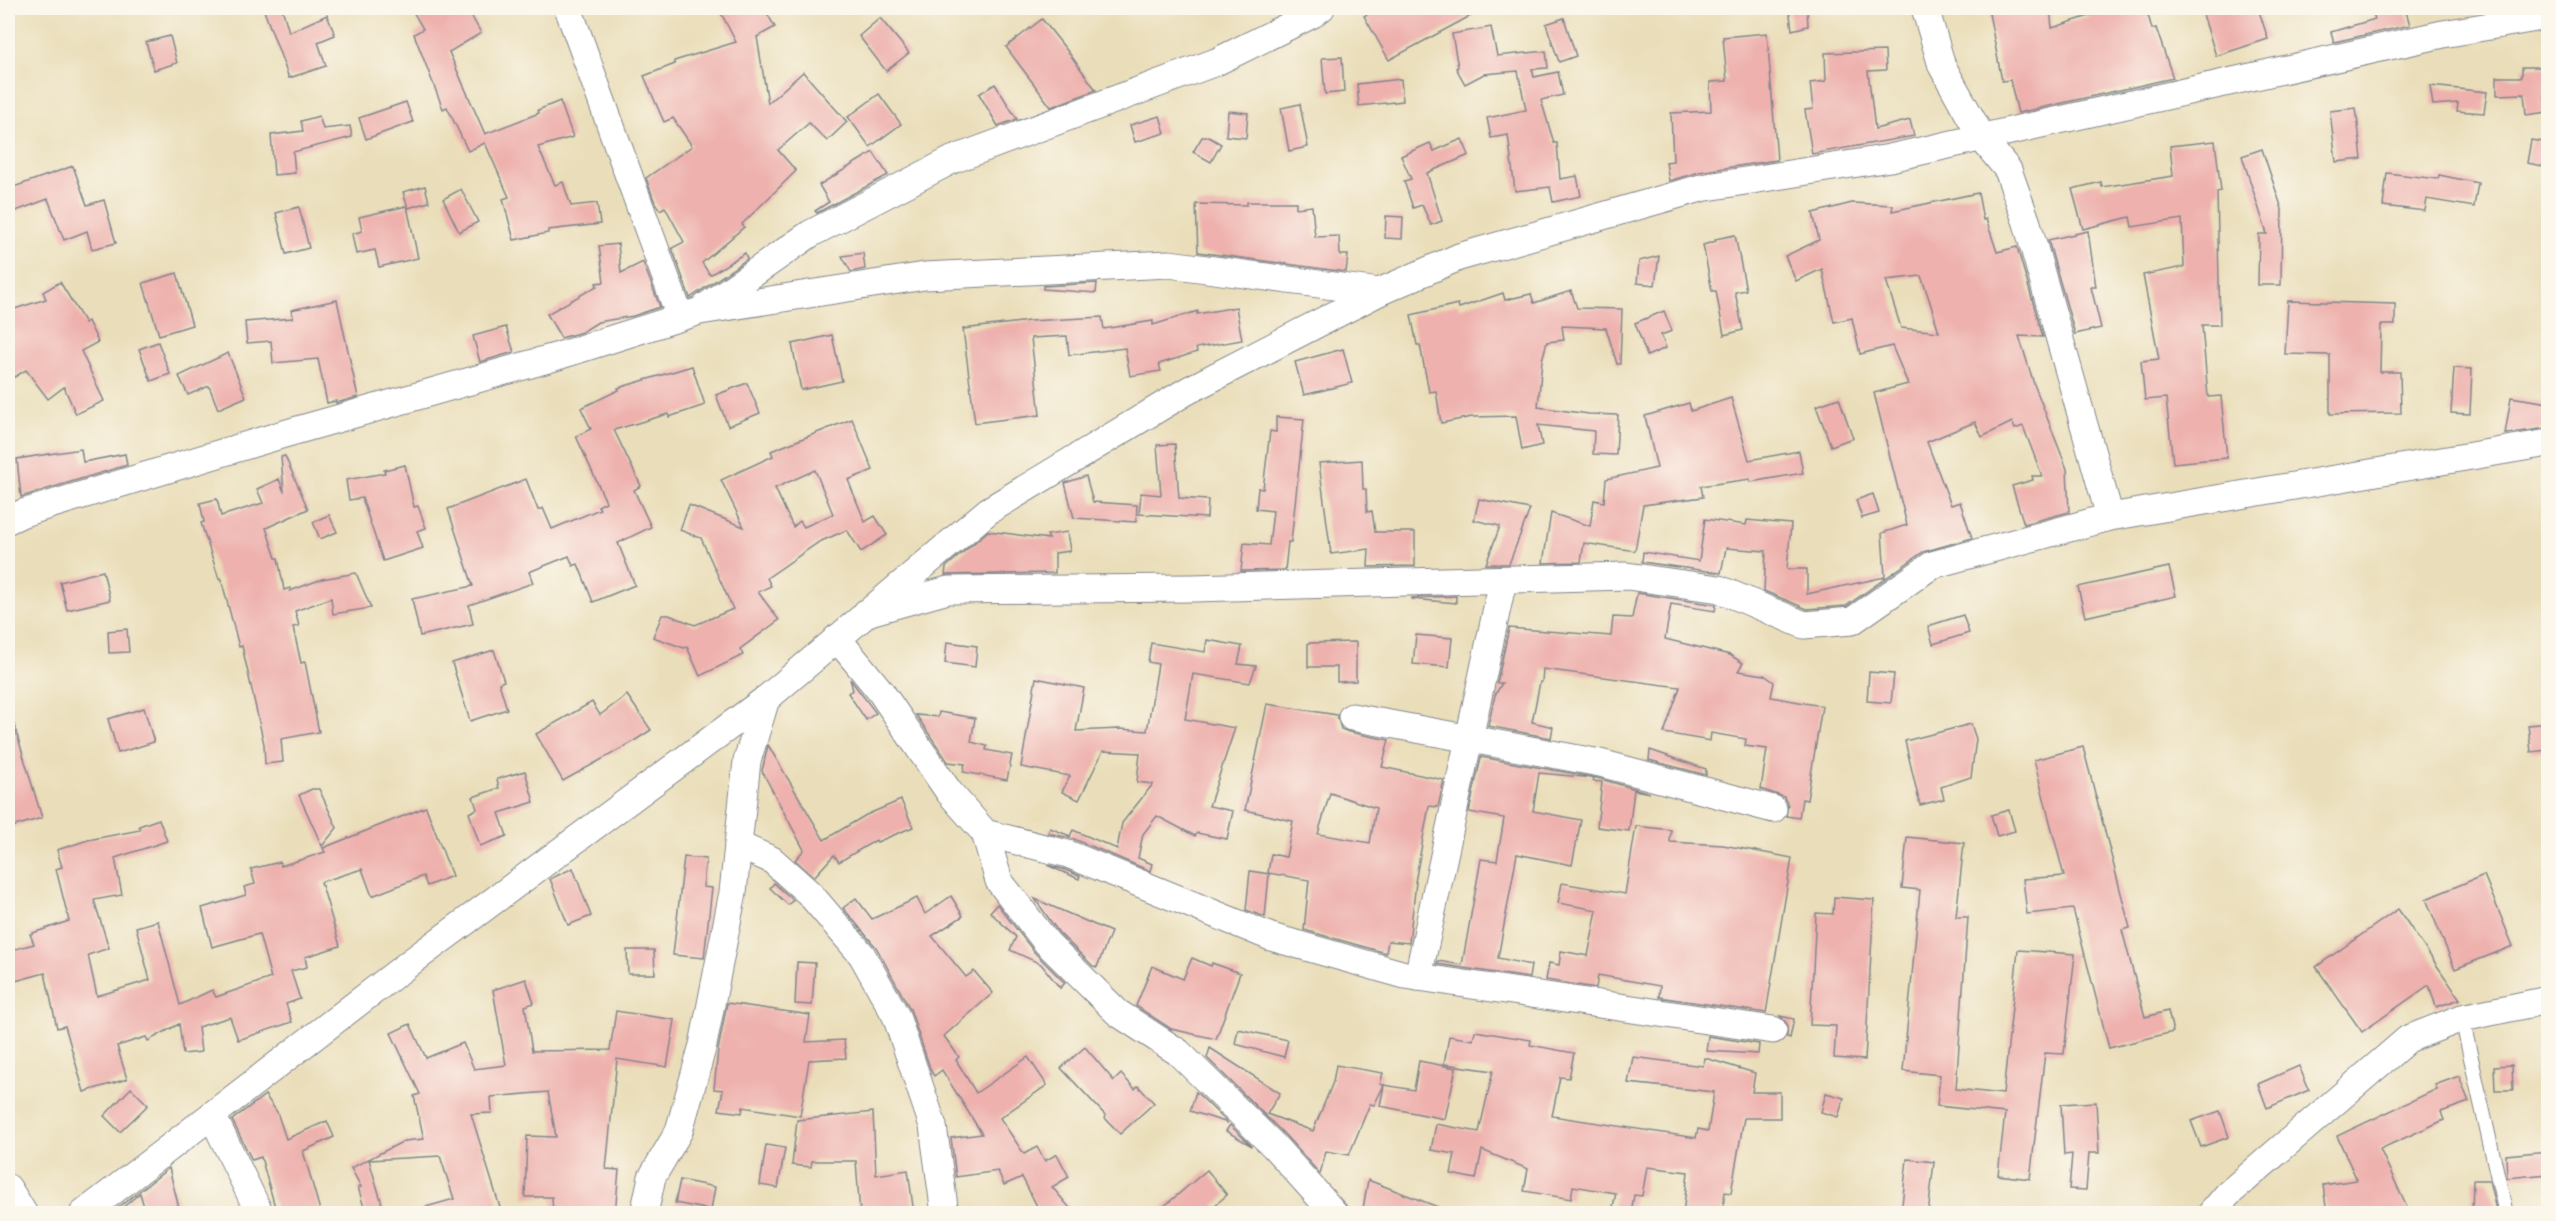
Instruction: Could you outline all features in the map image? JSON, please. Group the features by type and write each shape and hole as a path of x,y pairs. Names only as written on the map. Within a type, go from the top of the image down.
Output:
{"street":[{"path":"568,8 690,314"},
{"path":"690,314 810,234 952,160 1216,62 1322,8"},
{"path":"1925,8 1942,66 1982,138 2008,170 2027,223 2110,517"},
{"path":"83,1214 411,962 766,699 988,511 1187,391 1379,292 1459,257 1701,188 1890,158 2444,34 2548,16"},
{"path":"8,520 23,513 284,434 555,357 690,314 925,276 1169,264 1379,292"},
{"path":"866,613 948,590 1193,588 1627,576 1719,589 1804,626 1852,621 1932,565 2110,517 2548,443"},
{"path":"1418,977 1503,580"},
{"path":"837,638 881,692 949,792 985,833 999,881 1047,943 1118,1013 1178,1052 1274,1146 1335,1214"},
{"path":"644,1214 652,1178 679,1131 702,1045 733,892 747,761 766,699"},
{"path":"1352,717 1600,763 1773,808"},
{"path":"985,833 1068,854 1271,937 1418,977 1773,1030"},
{"path":"738,845 772,860 810,894 862,955 896,1016 933,1126 945,1214"},
{"path":"2211,1214 2228,1194 2408,1039 2462,1018 2548,1000"},
{"path":"213,1115 260,1214"},
{"path":"8,1188 24,1214"}],"lane":[{"path":"2462,1018 2506,1214"}],"building":[{"path":"263,8 282,8 289,32 327,15 335,35 318,42 326,66 289,78"},
{"path":"411,8 467,8 481,33 449,52 485,134 539,113 538,110 560,101 573,137 538,147 555,185 563,182 571,206 597,203 600,224 548,230 548,233 514,240 503,199 509,197 485,143 468,151 447,107 443,109 414,34 423,29"},
{"path":"732,8 764,8 775,27 757,37 768,103 803,72 847,122 827,141 809,123 778,150 796,171 742,224 744,227 702,263 710,275 745,253 747,259 690,298 672,248 684,242 665,207 660,210 655,203 646,178 692,146 673,118 664,122 644,76 675,64 674,61 736,42 721,13"},
{"path":"1377,8 1485,8 1389,60 1364,16"},
{"path":"1789,8 1807,8 1808,26 1792,30"},
{"path":"1988,8 2050,8 2052,28 2092,15 2090,8 2146,8 2152,29 2156,28 2173,78 2018,113 2010,80 2002,81"},
{"path":"2201,8 2258,8 2268,39 2216,56"},
{"path":"2371,8 2405,8 2410,25 2334,42 2331,32 2375,19"},
{"path":"880,18 909,53 886,71 859,36"},
{"path":"1564,18 1576,56 1559,62 1546,24"},
{"path":"1042,19 1096,90 1051,107 1006,47"},
{"path":"1491,27 1497,56 1546,51 1548,68 1532,69 1534,77 1558,72 1563,95 1541,100 1554,143 1557,143 1560,179 1577,176 1581,196 1553,202 1550,187 1515,191 1508,135 1491,138 1487,118 1526,110 1518,71 1484,74 1465,84 1456,68 1458,67 1452,34"},
{"path":"1767,33 1777,160 1699,172 1669,181 1666,162 1673,161 1671,113 1711,111 1710,82 1727,81 1723,37"},
{"path":"170,36 177,63 154,70 146,42"},
{"path":"1885,51 1886,70 1868,71 1875,129 1910,120 1914,136 1812,154 1805,110 1813,109 1810,83 1826,81 1825,53"},
{"path":"1342,57 1344,92 1325,94 1322,58"},
{"path":"2522,67 2548,67 2548,90 2544,90 2547,112 2526,115 2524,94 2497,95 2497,77 2522,77"},
{"path":"1401,79 1403,101 1359,106 1357,84"},
{"path":"995,84 1017,119 998,126 979,94"},
{"path":"2430,86 2487,92 2484,113 2457,111 2458,103 2433,105"},
{"path":"879,94 901,124 870,147 848,117"},
{"path":"406,102 413,122 366,139 359,118"},
{"path":"1300,104 1308,147 1289,151 1281,108"},
{"path":"2356,108 2362,159 2336,162 2330,111"},
{"path":"1228,111 1248,113 1246,138 1226,136"},
{"path":"319,116 323,129 350,126 352,137 293,152 295,173 274,175 271,135 303,131 301,121"},
{"path":"1160,116 1165,133 1135,142 1130,125"},
{"path":"1202,137 1209,137 1221,144 1211,162 1193,152"},
{"path":"1462,139 1469,155 1427,173 1442,221 1431,225 1422,205 1413,208 1404,181 1411,179 1401,156 1430,143 1434,151"},
{"path":"2531,140 2548,143 2548,167 2527,163"},
{"path":"2215,141 2221,191 2217,192 2220,325 2202,325 2208,397 2221,396 2227,458 2173,463 2166,398 2145,400 2141,361 2159,359 2143,275 2184,267 2182,219 2132,227 2130,217 2083,229 2072,189 2101,182 2102,187 2173,176 2170,146"},
{"path":"2262,149 2282,209 2281,285 2258,285 2259,234 2267,234 2242,156"},
{"path":"873,152 888,175 817,213 815,211 829,202 819,185"},
{"path":"73,166 87,205 104,200 116,243 92,249 87,231 64,240 48,199 8,214 8,189"},
{"path":"2387,173 2438,179 2439,175 2478,183 2474,207 2427,199 2425,211 2383,206"},
{"path":"425,186 429,202 408,208 403,192"},
{"path":"461,189 478,222 459,232 443,199"},
{"path":"1978,193 1983,220 1986,219 1997,252 2017,247 2043,337 2019,336 2034,384 2067,469 2069,512 2024,524 2012,486 2033,480 2032,476 2042,476 2023,426 2015,429 2012,422 1982,437 1975,422 1927,442 1951,505 1960,502 1972,538 1923,552 1846,606 1807,609 1764,591 1766,551 1726,548 1721,573 1642,562 1643,552 1699,561 1705,519 1746,525 1747,520 1791,524 1787,569 1807,569 1807,594 1885,577 1882,533 1907,525 1874,393 1908,384 1892,346 1860,354 1852,318 1834,322 1822,269 1796,281 1785,256 1819,240 1813,213 1852,203 1893,205 1892,211","holes":["1921,276 1939,332 1901,328 1886,280"]},
{"path":"1247,202 1296,202 1296,208 1312,206 1315,237 1339,236 1340,255 1348,255 1346,272 1198,252 1196,204 1247,205"},
{"path":"407,206 418,258 379,267 375,250 356,254 352,234 362,231 359,217"},
{"path":"299,207 309,248 286,254 276,213"},
{"path":"1386,216 1403,217 1402,239 1385,238"},
{"path":"2088,231 2096,287 2091,287 2101,328 2075,334 2048,240"},
{"path":"1735,235 1746,290 1735,292 1743,330 1724,335 1716,291 1712,291 1703,245 1716,241 1715,239"},
{"path":"618,244 621,273 643,262 660,307 633,316 598,322 582,332 561,338 547,314 597,286 596,283 604,282 599,246"},
{"path":"863,253 865,269 851,272 842,256"},
{"path":"1659,256 1655,285 1637,283 1639,261"},
{"path":"177,273 192,325 159,335 143,283"},
{"path":"60,282 85,323 88,321 98,342 81,351 104,401 76,414 64,387 48,399 26,370 13,378 8,368 8,311 46,299 43,292"},
{"path":"1097,283 1096,293 1043,289 1043,286"},
{"path":"1571,291 1577,308 1622,309 1620,364 1617,364 1606,328 1562,326 1564,340 1547,342 1542,360 1538,407 1589,414 1618,415 1616,455 1593,454 1594,431 1538,425 1542,445 1522,450 1516,416 1472,417 1441,423 1436,391 1429,392 1420,345 1417,345 1411,315 1458,304 1459,308 1503,293 1505,300 1531,294 1534,303"},
{"path":"337,300 358,397 327,403 318,359 273,363 271,341 247,343 245,322 293,318 291,310"},
{"path":"2288,301 2395,304 2395,325 2381,325 2380,372 2400,372 2401,413 2330,414 2330,355 2285,354"},
{"path":"1236,307 1242,340 1196,348 1197,352 1159,364 1161,371 1130,376 1125,348 1069,355 1067,336 1031,338 1040,415 975,423 963,329 1029,321 1102,317 1104,329 1153,321 1153,325 1198,311 1197,314"},
{"path":"1664,311 1672,331 1661,335 1666,348 1647,356 1635,323"},
{"path":"506,327 514,352 480,362 473,336"},
{"path":"832,335 842,381 801,390 792,344"},
{"path":"158,342 170,374 151,381 139,349"},
{"path":"1343,349 1352,383 1304,395 1295,362"},
{"path":"228,353 246,397 218,409 209,386 188,395 179,376"},
{"path":"692,366 705,405 669,417 668,414 614,430 641,486 634,490 651,527 618,543 635,585 593,602 578,564 573,566 569,556 529,572 533,583 469,605 473,624 420,636 412,599 473,586 448,509 526,479 538,510 543,508 552,529 600,509 598,506 606,502 576,436 591,429 581,408 619,390 618,388"},
{"path":"2454,368 2472,369 2470,414 2451,413"},
{"path":"747,383 760,413 728,426 716,395"},
{"path":"2511,397 2548,403 2548,428 2505,434"},
{"path":"1731,398 1749,460 1799,451 1803,473 1750,482 1750,479 1701,486 1703,497 1643,505 1635,551 1584,543 1581,562 1543,563 1551,513 1590,526 1594,500 1604,502 1606,479 1657,468 1645,416 1689,403 1691,411"},
{"path":"1839,398 1853,438 1831,446 1816,406"},
{"path":"1276,417 1304,419 1291,542 1288,542 1285,570 1241,571 1244,543 1269,545 1273,511 1256,509 1258,488 1263,489 1270,431 1276,432"},
{"path":"852,419 873,470 848,480 865,522 875,516 887,535 861,552 847,530 819,542 767,578 771,586 758,592 779,620 740,649 743,655 700,676 687,647 684,648 653,637 662,615 669,615 695,625 733,609 701,538 680,530 689,505 744,527 721,480 773,456 771,451","holes":["815,470 833,514 804,527 800,521 793,527 775,488"]},
{"path":"1175,444 1179,498 1208,500 1207,518 1139,514 1141,493 1161,495 1157,445"},
{"path":"81,449 83,462 125,454 127,465 21,497 17,459"},
{"path":"285,456 308,509 266,528 276,558 278,558 284,590 290,588 290,591 322,579 356,573 371,608 333,614 331,598 295,611 299,626 293,627 301,663 305,662 319,732 281,739 283,762 265,764 264,744 242,646 239,647 221,578 219,579 201,523 204,522 200,503 217,499 221,516 263,503 257,489 279,479 284,492 281,457"},
{"path":"1362,460 1367,512 1372,511 1375,532 1415,532 1415,566 1368,567 1369,549 1331,554 1319,463"},
{"path":"405,465 414,507 418,506 426,528 417,531 423,548 383,561 362,498 349,500 346,480 385,473 384,470"},
{"path":"1086,476 1093,502 1137,505 1136,522 1074,518 1065,483"},
{"path":"1873,494 1879,513 1862,518 1856,500"},
{"path":"1479,499 1530,509 1509,564 1486,564 1500,526 1474,520"},
{"path":"329,515 337,532 320,539 313,522"},
{"path":"988,531 1049,539 1047,535 1067,532 1070,551 1055,553 1055,573 945,575 946,567"},
{"path":"2169,567 2176,596 2085,617 2078,587"},
{"path":"103,571 110,600 67,610 60,582"},
{"path":"1637,593 1716,605 1715,611 1671,604 1665,639 1730,655 1743,663 1738,671 1764,675 1774,682 1771,697 1822,706 1807,800 1802,799 1799,818 1786,816 1788,805 1784,797 1761,789 1767,749 1745,746 1746,739 1711,733 1710,741 1664,733 1680,687 1543,669 1532,722 1553,727 1551,738 1488,726 1495,695 1502,683 1497,683 1509,628 1611,636 1613,617 1632,618"},
{"path":"1456,596 1456,603 1412,599 1412,598"},
{"path":"1963,615 1969,633 1933,644 1928,626"},
{"path":"127,629 129,652 109,653 108,631"},
{"path":"1416,635 1452,638 1449,667 1413,664"},
{"path":"1207,640 1242,646 1238,664 1256,666 1250,683 1193,674 1185,719 1235,728 1209,806 1233,811 1227,839 1197,833 1195,836 1157,816 1143,834 1138,858 1152,864 1150,871 1074,839 1048,833 1050,828 1070,836 1073,830 1117,849 1122,823 1153,784 1137,782 1140,753 1103,751 1079,800 1062,792 1070,776 1021,767 1036,678 1084,688 1076,731 1119,729 1147,731 1158,664 1148,662 1151,643 1205,652"},
{"path":"947,642 977,646 975,667 945,663"},
{"path":"1356,642 1356,681 1337,682 1337,667 1308,667 1308,643"},
{"path":"494,650 504,681 499,683 507,709 470,721 452,663"},
{"path":"1869,672 1894,674 1891,703 1867,701"},
{"path":"850,679 876,713 866,720 848,693 853,690"},
{"path":"627,695 651,730 563,781 536,734 592,702 600,715"},
{"path":"1267,704 1337,715 1341,729 1389,740 1382,767 1444,780 1438,807 1429,806 1415,882 1409,943 1388,941 1386,953 1304,930 1309,880 1268,873 1271,854 1286,857 1293,821 1245,810","holes":["1330,793 1376,808 1370,843 1318,834"]},
{"path":"144,708 154,742 118,753 108,719"},
{"path":"939,712 975,718 971,742 987,746 986,750 1012,755 1007,780 963,772 965,764 948,762 916,715 938,717"},
{"path":"12,718 42,818 8,828 8,719"},
{"path":"2548,723 2548,750 2531,752 2528,725"},
{"path":"1971,724 1976,739 1971,777 1941,787 1944,799 1920,805 1905,741"},
{"path":"768,745 824,840 866,815 901,800 913,827 877,842 876,840 839,862 834,855 814,877 795,860 804,850 762,771"},
{"path":"2083,747 2130,928 2122,930 2145,1017 2168,1011 2173,1032 2109,1048 2073,909 2027,914 2023,879 2064,876 2034,760"},
{"path":"1650,750 1706,769 1706,775 1649,760"},
{"path":"1481,757 1597,778 1650,793 1634,790 1629,831 1597,827 1602,782 1593,781 1594,778 1539,773 1533,811 1581,820 1572,865 1517,854 1498,958 1531,965 1529,978 1437,964 1438,961 1462,965 1481,859 1497,861 1504,818 1469,812"},
{"path":"525,771 534,802 499,813 507,836 480,846 469,813 477,809 473,797 499,788 497,779"},
{"path":"312,789 319,789 337,828 322,846 299,795"},
{"path":"426,807 452,876 427,886 423,876 372,896 362,869 321,882 340,946 305,957 307,967 291,971 300,999 286,1004 292,1022 238,1040 230,1017 198,1027 201,1052 183,1054 179,1024 148,1041 146,1037 117,1046 127,1079 84,1092 65,1026 57,1028 45,973 8,983 8,951 34,944 30,934 69,921 56,869 62,867 57,850 88,840 140,830 139,826 159,819 167,841 115,858 122,895 94,900 109,948 88,955 97,996 150,980 136,927 158,921 180,1005 212,990 216,997 271,978 259,934 212,947 202,908 246,895 244,887 255,884 251,869 280,862 281,866 325,852 323,848"},
{"path":"2009,810 2015,831 1997,836 1991,815"},
{"path":"1636,826 1671,830 1670,842 1723,845 1792,858 1766,1013 1659,997 1660,986 1598,975 1596,988 1546,980 1549,963 1559,965 1561,951 1588,956 1597,910 1558,903 1562,883 1625,894"},
{"path":"1907,837 1964,843 1956,917 1968,917 1956,1089 2003,1094 2018,950 2075,954 2064,1054 2045,1053 2030,1179 1998,1175 2005,1113 1937,1106 1940,1075 1903,1071 1920,890 1902,888"},
{"path":"684,857 706,859 703,887 712,888 704,958 673,955"},
{"path":"1047,865 1080,876 1079,879"},
{"path":"573,868 591,916 568,925 550,879"},
{"path":"1250,871 1269,874 1265,917 1246,910"},
{"path":"2484,875 2513,946 2455,969 2426,899"},
{"path":"774,883 793,900 788,905 770,888"},
{"path":"951,896 963,916 932,936 966,977 974,971 993,993 944,1036 959,1057 956,1060 976,1093 1028,1057 1047,1085 1000,1118 1024,1154 1037,1147 1045,1161 1057,1154 1069,1177 1052,1187 1075,1214 1041,1214 1022,1177 1004,1185 998,1171 956,1177 951,1138 982,1134 942,1070 934,1076 910,1009 876,947 843,908 856,898 872,919 917,898 925,914"},
{"path":"1834,897 1874,900 1865,1060 1834,1058 1836,1026 1810,1025 1816,913 1833,914"},
{"path":"1035,899 1111,932 1097,967 1093,966 1059,933"},
{"path":"997,904 1035,953 1065,983 1060,988 1041,964 1010,950 1016,937 990,912"},
{"path":"2398,909 2460,999 2436,1007 2429,985 2362,1032 2316,967"},
{"path":"627,950 654,950 655,974 628,974"},
{"path":"1192,958 1211,966 1212,963 1240,973 1216,1039 1171,1029 1136,1006 1152,966 1183,979"},
{"path":"797,962 815,963 812,1005 795,1004"},
{"path":"526,979 534,1003 525,1006 532,1051 610,1050 616,1011 675,1020 667,1067 617,1059 606,1169 619,1170 615,1214 553,1214 552,1197 525,1197 527,1136 556,1137 548,1092 491,1097 492,1113 471,1114 502,1214 422,1214 422,1208 454,1199 440,1156 369,1160 385,1214 366,1214 358,1187 361,1187 351,1168 404,1141 424,1139 414,1096 420,1094 391,1033 410,1024 426,1058 463,1043 474,1069 506,1065 493,990"},
{"path":"727,1003 810,1015 806,1042 844,1040 846,1058 809,1060 800,1116 743,1107 742,1113 719,1110 723,1090 714,1089 718,1050"},
{"path":"1780,1016 1794,1019 1790,1038 1787,1037 1787,1024"},
{"path":"1238,1029 1288,1040 1284,1057 1235,1044"},
{"path":"1475,1031 1531,1040 1530,1045 1574,1053 1569,1078 1560,1077 1552,1116 1696,1138 1698,1129 1708,1131 1714,1092 1628,1083 1633,1057 1703,1066 1705,1058 1755,1073 1752,1092 1780,1092 1780,1118 1744,1118 1731,1193 1725,1192 1722,1214 1683,1214 1688,1172 1647,1167 1642,1196 1634,1195 1631,1214 1612,1211 1616,1193 1573,1186 1571,1199 1524,1191 1528,1169 1482,1150 1476,1179 1451,1174 1455,1154 1431,1150 1436,1124 1479,1132 1493,1071 1444,1064 1449,1036 1473,1040"},
{"path":"1708,1036 1759,1044 1758,1054 1706,1051"},
{"path":"1085,1047 1114,1081 1121,1074 1135,1089 1138,1086 1154,1103 1120,1134 1061,1068"},
{"path":"1210,1048 1280,1093 1267,1114 1313,1131 1333,1082 1336,1065 1383,1073 1380,1084 1384,1085 1374,1105 1370,1104 1349,1155 1326,1151 1320,1174 1285,1135 1207,1058"},
{"path":"1419,1061 1456,1068 1445,1119 1380,1106 1384,1085 1414,1090"},
{"path":"2512,1065 2513,1090 2495,1090 2494,1066"},
{"path":"2299,1066 2309,1090 2267,1108 2258,1084"},
{"path":"2459,1076 2469,1102 2441,1112 2444,1120 2380,1149 2410,1214 2327,1214 2323,1185 2357,1180 2337,1136 2437,1089 2435,1085"},
{"path":"131,1088 148,1105 120,1132 104,1116"},
{"path":"1196,1092 1228,1123 1190,1111"},
{"path":"1826,1093 1844,1098 1838,1117 1821,1112"},
{"path":"265,1095 277,1112 286,1139 327,1121 334,1137 303,1151 321,1214 277,1214 261,1157 252,1160 232,1120"},
{"path":"2096,1102 2099,1153 2089,1153 2086,1190 2069,1189 2072,1154 2064,1155 2061,1104"},
{"path":"2220,1111 2229,1137 2201,1147 2191,1121"},
{"path":"873,1112 876,1175 908,1170 914,1214 860,1214 856,1161 812,1161 811,1167 792,1165 797,1120"},
{"path":"1230,1125 1252,1146 1226,1131"},
{"path":"766,1145 785,1148 778,1188 760,1185"},
{"path":"2548,1151 2548,1174 2507,1178 2506,1155"},
{"path":"1907,1159 1934,1162 1928,1214 1901,1214"},
{"path":"169,1168 179,1208 157,1214 146,1214 140,1193 115,1214 110,1214"},
{"path":"1207,1170 1227,1195 1214,1206 1220,1214 1155,1214"},
{"path":"680,1180 715,1187 711,1210 675,1203"},
{"path":"1368,1180 1451,1212 1451,1214 1362,1214"},
{"path":"2473,1180 2489,1180 2497,1214 2472,1214"}]}
